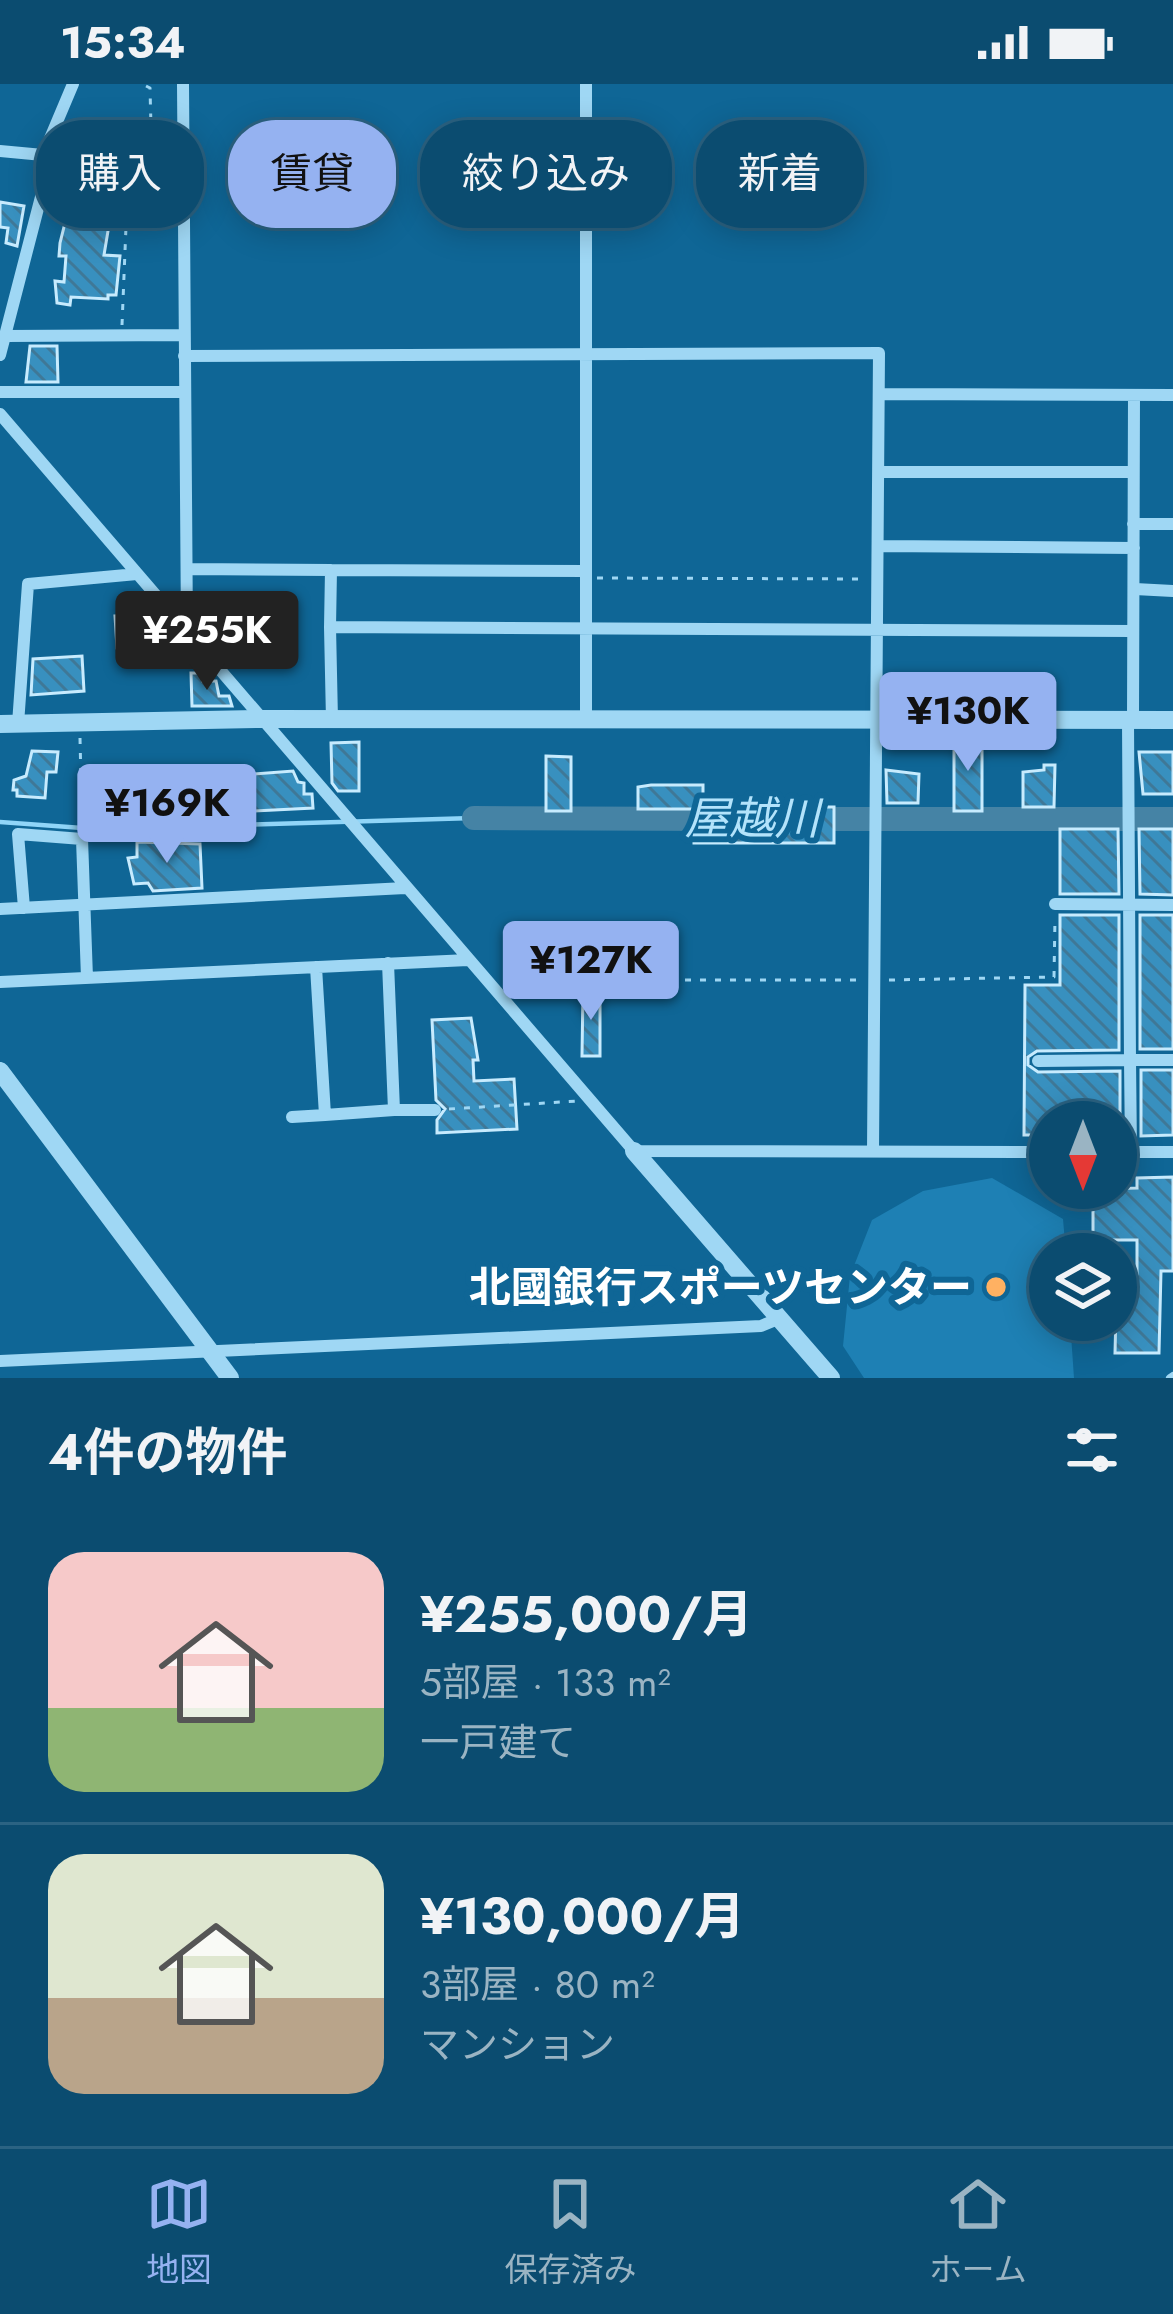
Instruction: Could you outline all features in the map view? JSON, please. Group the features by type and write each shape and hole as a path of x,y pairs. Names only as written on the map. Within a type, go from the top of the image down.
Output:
{"street":[{"path":"58,120 73,84"},
{"path":"183,84 183,120"},
{"path":"586,84 586,721"},
{"path":"0,151 36,157"},
{"path":"0,355 7,307 36,215"},
{"path":"184,228 188,633"},
{"path":"6,336 183,335"},
{"path":"184,356 879,353 873,1151"},
{"path":"0,392 184,392"},
{"path":"880,394 1173,395"},
{"path":"1127,1101 1134,395"},
{"path":"0,414 831,1378"},
{"path":"879,472 1133,472"},
{"path":"1133,524 1173,524"},
{"path":"878,546 1134,548"},
{"path":"187,569 586,575"},
{"path":"331,570 332,720"},
{"path":"137,574 28,584 9,724 259,719 1173,720"},
{"path":"1135,589 1173,591"},
{"path":"330,627 1133,631"},
{"path":"24,908 18,834 82,839 87,978"},
{"path":"0,909 405,887"},
{"path":"1055,904 1173,905"},
{"path":"0,982 468,960"},
{"path":"388,963 394,1110"},
{"path":"316,967 325,1115"},
{"path":"1038,1061 1173,1060"},
{"path":"0,1071 230,1378"},
{"path":"292,1117 435,1110"},
{"path":"634,1151 1029,1152"},
{"path":"1137,1152 1173,1152"},
{"path":"0,1361 761,1326 778,1318"}],"path":[{"path":"142,84 150,88 151,120"},
{"path":"122,337 126,228"},
{"path":"586,575 878,579"},
{"path":"79,724 82,820"},
{"path":"485,980 1054,977 1055,904"},
{"path":"435,1110 590,1100"}],"shaded area":[{"path":"992,1178 1029,1199 1029,1209 1046,1209 1063,1219 1064,1233 1029,1233 1029,1341 1071,1341 1074,1378 864,1378 843,1346 850,1276 872,1220 923,1191"}],"building":[{"path":"0,202 24,206 17,246 6,243 8,228 0,227"},
{"path":"64,228 108,228 104,255 120,256 116,295 108,299 71,297 70,305 57,303 55,281 64,282 66,256 59,256"},
{"path":"30,346 57,346 58,382 26,382"},
{"path":"142,615 142,625 166,623 173,642 117,648 115,616"},
{"path":"82,656 84,691 31,695 33,659"},
{"path":"191,673 203,673 203,681 216,681 219,696 229,696 232,706 192,706"},
{"path":"954,736 982,736 982,811 954,811"},
{"path":"359,742 359,791 338,791 332,783 331,743"},
{"path":"32,751 58,752 56,772 47,772 45,798 17,796 13,790 14,780 26,776"},
{"path":"1139,752 1173,752 1173,794 1143,794"},
{"path":"546,756 571,757 571,811 546,811"},
{"path":"1044,765 1055,765 1054,807 1023,807 1023,772 1044,770"},
{"path":"216,769 228,769 228,776 293,771 298,782 304,783 304,794 312,794 313,808 199,814 197,778 217,777"},
{"path":"886,770 919,774 918,803 887,803"},
{"path":"152,780 157,814 127,816 125,791 131,791 130,782"},
{"path":"703,785 703,807 834,807 834,843 694,843 694,809 638,809 638,787"},
{"path":"1060,829 1118,829 1119,894 1060,894"},
{"path":"1139,829 1173,829 1173,895 1140,894"},
{"path":"137,842 200,844 202,888 153,891 148,883 134,884 128,858 137,857"},
{"path":"1060,915 1119,915 1119,1050 1037,1051 1028,1057 1028,1065 1038,1072 1120,1071 1120,1101 1029,1101 1029,1135 1024,1135 1025,985 1060,985"},
{"path":"1140,915 1173,915 1173,1049 1140,1049"},
{"path":"583,989 600,989 600,1056 582,1056"},
{"path":"471,1018 478,1060 473,1060 474,1081 514,1079 517,1129 437,1133 437,1120 445,1109 436,1100 432,1020"},
{"path":"1141,1070 1173,1070 1173,1135 1141,1136"},
{"path":"1173,1177 1173,1271 1161,1271 1159,1353 1115,1353 1115,1341 1137,1341 1137,1233 1093,1233 1093,1209 1137,1209 1137,1178"}],"waterway":[{"path":"0,822 96,829 474,818"},
{"name":"屋越川","path":"474,818 724,819"},
{"name":"屋越川","path":"801,819 1173,819"}],"place":[{"name":"北國銀行スポーツセンター","path":"996,1287"}]}
